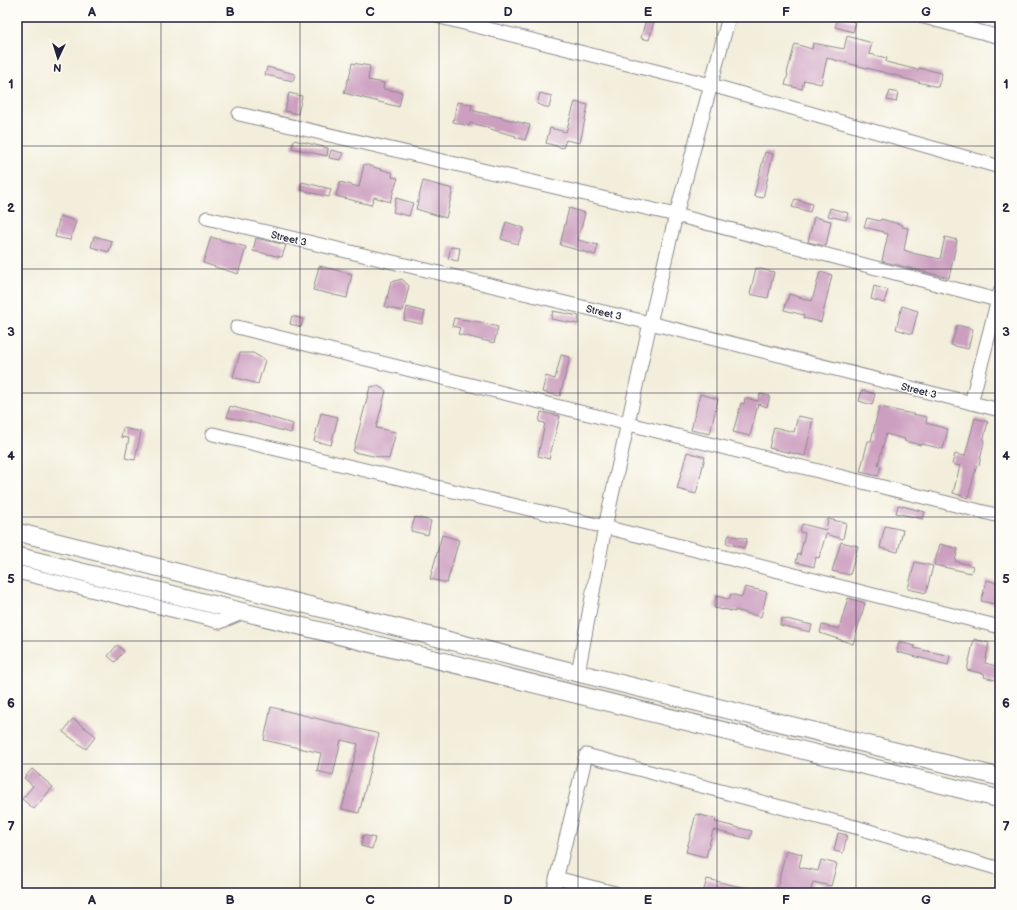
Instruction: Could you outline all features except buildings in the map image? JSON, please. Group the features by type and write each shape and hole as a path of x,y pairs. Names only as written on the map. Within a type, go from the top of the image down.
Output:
{"main road":[{"path":"17,532 1000,777"},
{"path":"17,556 1000,799"},
{"path":"214,605 220,582"}],"street":[{"path":"440,17 711,85 1000,167"},
{"path":"578,673 605,527 650,323 676,215 729,17"},
{"path":"924,17 1000,37"},
{"path":"239,114 676,215 999,295 971,403"},
{"name":"Street 3","path":"207,218 650,323 1000,410"},
{"path":"237,327 1000,516"},
{"path":"213,434 605,527 1000,627"},
{"path":"17,572 220,622 244,612"},
{"path":"553,893 586,755 858,828 1000,869"},
{"path":"556,878 615,893"}]}
